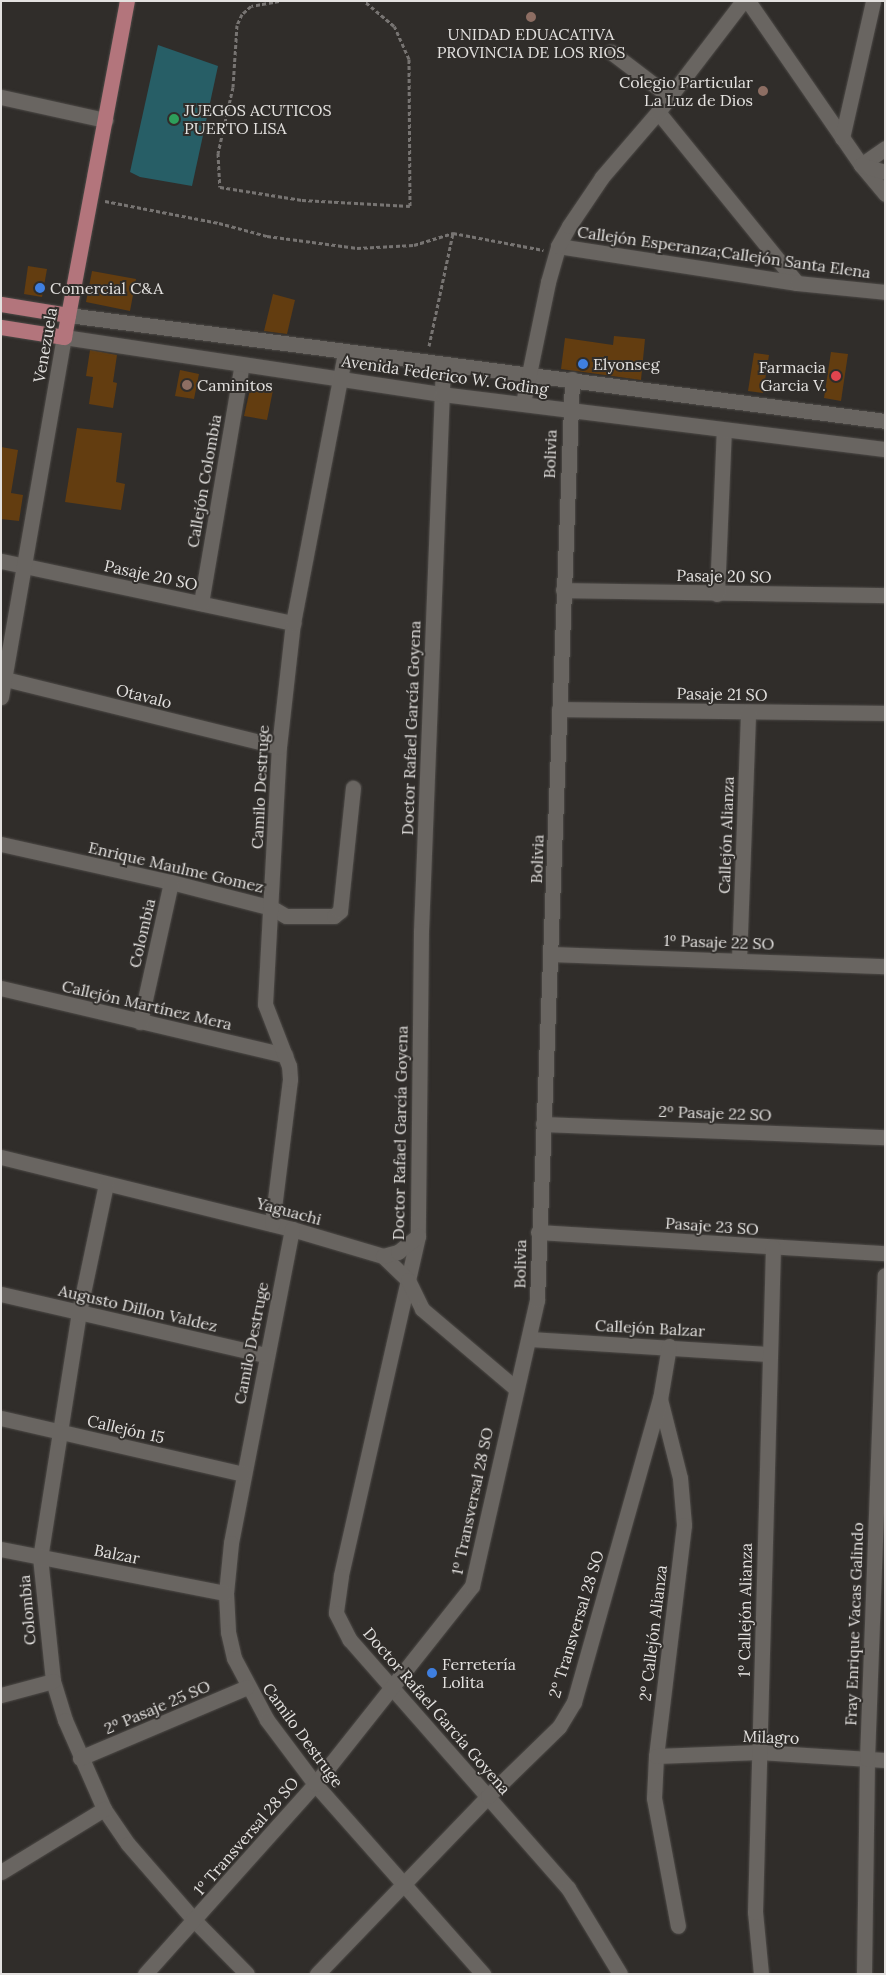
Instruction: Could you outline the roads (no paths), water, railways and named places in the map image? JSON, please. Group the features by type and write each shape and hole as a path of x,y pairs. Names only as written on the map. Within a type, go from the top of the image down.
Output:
{"main road":[{"name":"Venezuela","path":"64,337 127,1"},
{"name":"Avenida Federico W. Goding","path":"1,304 68,315"},
{"name":"Avenida Federico W. Goding","path":"1,327 64,337"}],"street":[{"path":"523,403 527,374 557,250 602,177 658,112 743,1"},
{"path":"748,1 861,165 885,194"},
{"path":"842,138 873,1"},
{"path":"611,52 670,97"},
{"path":"1,97 104,120"},
{"path":"658,112 797,283"},
{"path":"861,165 885,148"},
{"path":"861,165 885,172"},
{"name":"Callejón Esperanza;Callejón Santa Elena","path":"557,250 797,283 885,292"},
{"name":"Avenida Federico W. Goding","path":"68,315 885,421"},
{"name":"Avenida Federico W. Goding","path":"64,337 442,394 885,449"},
{"name":"Venezuela","path":"1,697 64,337"},
{"name":"Camilo Destruge","path":"272,1224 290,1079 285,1056 265,1004 272,908 279,747 293,622 345,352"},
{"name":"Callejón Colombia","path":"201,603 242,364"},
{"name":"Doctor Rafael García Goyena","path":"443,364 421,931 418,1236 341,1576 336,1613 350,1640 568,1888 620,1974"},
{"name":"Bolivia","path":"530,1339 537,1300 538,1232 551,954 569,410 572,379"},
{"path":"717,594 724,430"},
{"name":"Pasaje 20 SO","path":"1,561 293,622"},
{"name":"Pasaje 20 SO","path":"563,590 717,594 885,595"},
{"name":"Otavalo","path":"3,678 279,747"},
{"name":"Pasaje 21 SO","path":"559,709 885,713"},
{"name":"Callejón Alianza","path":"739,960 748,712"},
{"name":"Enrique Maulme Gomez","path":"1,844 171,882 272,908 286,916 334,916 340,911 353,788"},
{"name":"Colombia","path":"140,1022 171,882"},
{"name":"1º Pasaje 22 SO","path":"551,954 885,966"},
{"name":"Callejón Martínez Mera","path":"1,988 285,1056"},
{"name":"2º Pasaje 22 SO","path":"543,1124 885,1137"},
{"name":"Yaguachi","path":"1,1157 292,1229 383,1256 408,1280 422,1309 515,1388"},
{"name":"Colombia","path":"106,1184 79,1312 40,1556 53,1681 80,1758 104,1809 128,1844 195,1921 247,1974"},
{"name":"Camilo Destruge","path":"292,1229 231,1543 226,1594 228,1632 234,1658 247,1687 267,1720 315,1784 482,1974"},
{"name":"Pasaje 23 SO","path":"538,1232 885,1253"},
{"path":"383,1256 398,1252 418,1236"},
{"name":"1º Callejón Alianza","path":"761,1974 755,1912 768,1354 773,1247"},
{"name":"Fray Enrique Vacas Galindo","path":"864,1974 867,1759 885,1276"},
{"name":"Augusto Dillon Valdez","path":"1,1294 266,1355"},
{"name":"Callejón Balzar","path":"530,1339 669,1346 768,1354"},
{"name":"1º Transversal 28 SO","path":"144,1974 195,1921 315,1784 472,1586 515,1388 530,1339"},
{"name":"2º Callejón Alianza","path":"669,1346 660,1399 680,1478 684,1525 656,1756 654,1798 678,1926"},
{"name":"2º Transversal 28 SO","path":"317,1974 403,1882 559,1727 574,1702 660,1399"},
{"name":"Callejón 15","path":"1,1418 244,1474"},
{"name":"Balzar","path":"1,1549 226,1594"},
{"path":"1,1696 53,1681"},
{"name":"2º Pasaje 25 SO","path":"80,1758 247,1687"},
{"name":"Milagro","path":"656,1756 759,1752 885,1760"},
{"path":"1,1872 104,1809"}],"water":[{"name":"JUEGOS ACUTICOS PUERTO LISA","path":"158,45 218,66 192,186 140,177 130,172"}],"place":[{"name":"UNIDAD EDUACATIVA PROVINCIA DE LOS RIOS","path":"531,17"},
{"name":"Colegio Particular La Luz de Dios","path":"763,91"},
{"name":"JUEGOS ACUTICOS PUERTO LISA","path":"174,119"},
{"name":"Comercial C&A","path":"40,288"},
{"name":"Elyonseg","path":"583,364"},
{"name":"Farmacia Garcia V.","path":"836,376"},
{"name":"Caminitos","path":"187,385"},
{"name":"Ferretería Lolita","path":"432,1673"}]}
